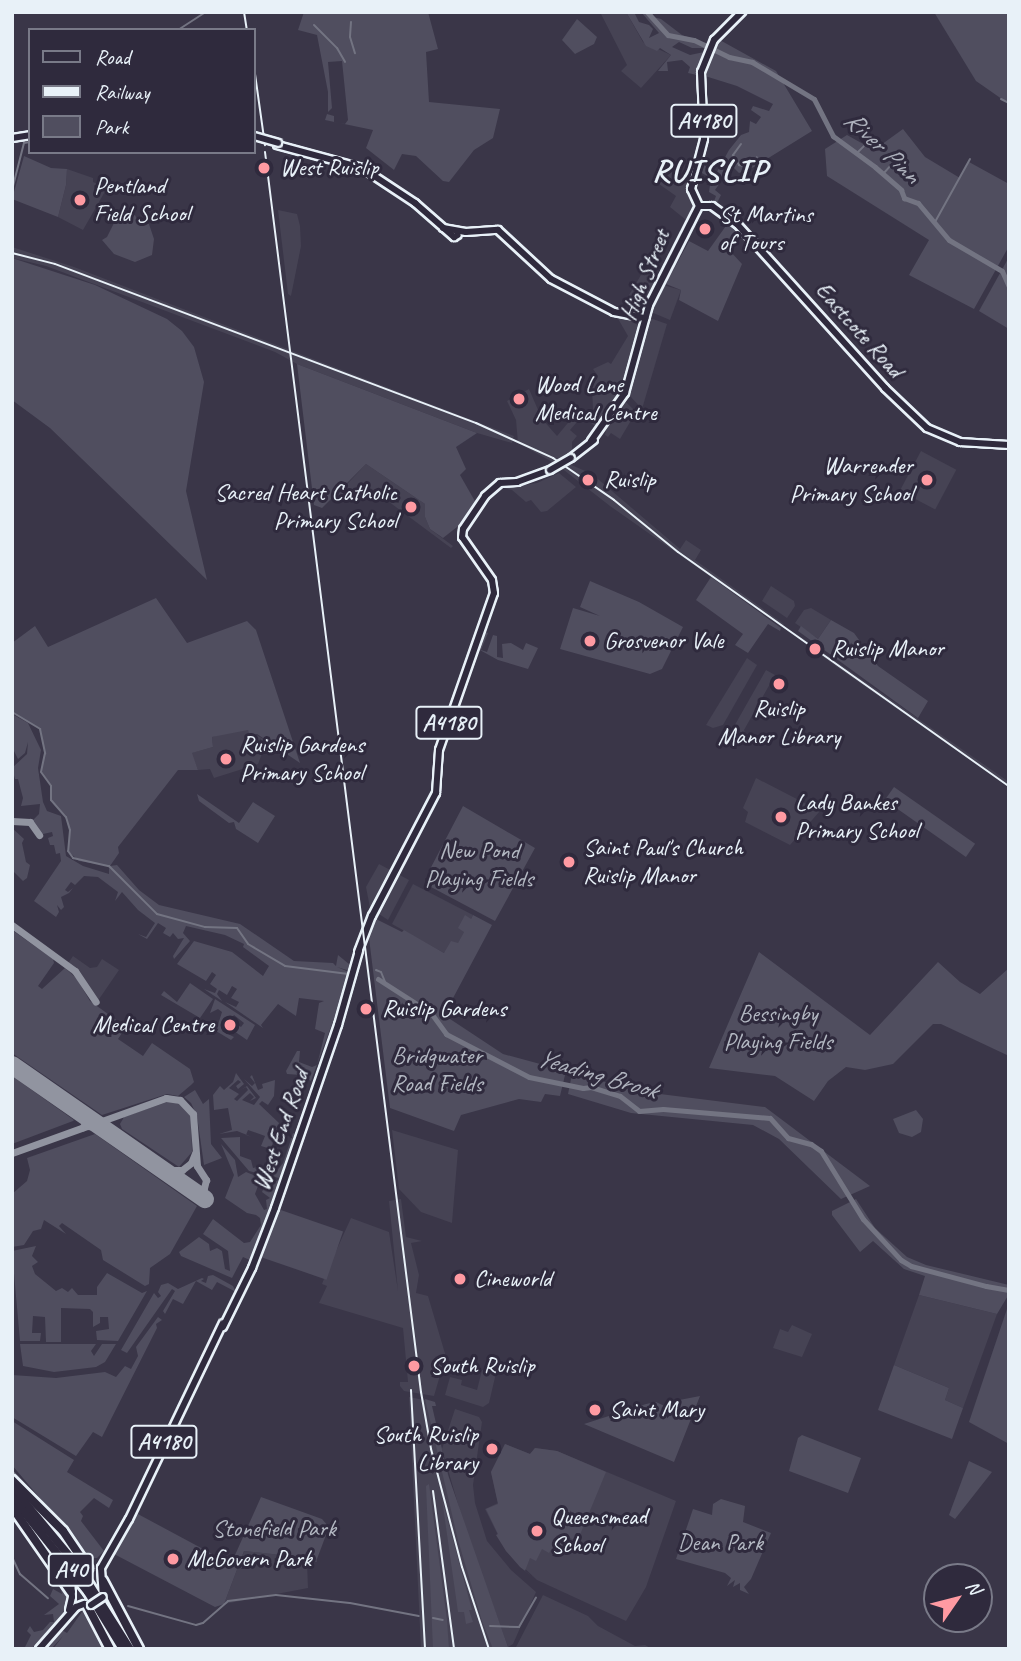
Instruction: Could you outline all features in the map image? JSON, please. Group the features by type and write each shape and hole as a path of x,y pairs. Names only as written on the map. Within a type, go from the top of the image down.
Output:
{"highway":[{"path":"12,1480 63,1531 86,1568"},
{"name":"A40","path":"12,1487 76,1564 130,1649"},
{"name":"A40","path":"12,1497 82,1584 123,1649"},
{"path":"12,1507 71,1592"},
{"path":"103,1580 139,1649"},
{"path":"87,1605 110,1649"}],"main road":[{"name":"A4180","path":"699,206 691,189 703,146 701,72 710,49 742,12"},
{"path":"256,138 362,167 415,203 443,228 456,233 498,230 551,279 614,312 646,316"},
{"name":"High Street","path":"598,434 627,389 646,316 686,226 699,206"},
{"name":"Eastcote Road","path":"699,206 716,208 741,229 885,388 926,428 960,442 1009,445"},
{"name":"West End Road","path":"103,1580 101,1568 257,1256 338,1025 358,951 376,907 434,799 439,750 493,596 492,580 464,538 465,528 485,496 499,483 517,482 550,470 571,458 598,434"},
{"path":"62,1624 71,1608 71,1577 86,1568 97,1568 107,1556"},
{"path":"39,1649 76,1607 103,1597 103,1580 86,1568"},
{"path":"71,1592 87,1605"}],"shaded area":[{"path":"600,12 626,12 643,42 671,55 641,88 621,71 627,65"},
{"path":"676,167 685,180 694,207 686,220 670,207 676,196 659,184"},
{"name":"Pentland Field School","path":"67,169 93,178 93,182 107,188 83,230 58,217"},
{"path":"278,210 297,214 300,226 301,246 291,296 288,294"},
{"path":"12,247 74,267 514,436 512,443 477,433 297,364 275,352 46,266 12,258"},
{"path":"644,270 657,279 639,309 626,310 629,295"},
{"path":"663,285 681,290 670,320 651,312"},
{"path":"617,317 633,319 638,326 620,392 595,426 587,420 593,410 592,387 598,376 593,369 608,362 611,364 628,336"},
{"path":"650,318 667,324 642,409 629,395"},
{"path":"529,389 542,419 557,436 572,418 577,422 570,430 577,436 572,442 572,452 556,464 518,443 516,420 507,401"},
{"path":"626,402 636,412 620,439 611,433 608,437 605,435 606,430"},
{"name":"Warrender Primary School","path":"921,451 956,470 935,510 900,491"},
{"path":"567,463 592,474 680,549 686,540 701,550 695,560 784,624 782,627 610,506 560,467"},
{"name":"Sacred Heart Catholic Primary School","path":"366,464 425,504 425,517 430,529 453,546 451,548 369,487 359,498 351,494 333,499"},
{"path":"559,473 576,487 547,511 541,512 531,500 526,502 512,490 504,488 537,483"},
{"path":"771,586 794,601 795,606 787,618 762,601"},
{"path":"811,608 831,620 818,639 795,623 804,610"},
{"path":"795,633 1009,782 1009,787 837,667 794,635"},
{"path":"747,658 757,665 723,725 713,728 706,725"},
{"name":"Ruislip Manor","path":"766,670 775,675 744,730 746,735 739,746 735,743 732,730"},
{"name":"Ruislip Gardens Primary School","path":"238,729 248,730 267,741 258,764 214,778 210,769 198,770 191,753 213,747 212,737"},
{"name":"Lady Bankes Primary School","path":"756,778 820,811 790,845 745,822 748,812 743,808"},
{"path":"379,864 409,880 388,920 370,908 366,887"},
{"path":"413,884 473,915 458,944 444,953 392,924"},
{"path":"73,956 90,968 97,967 102,959 119,970 95,1005 77,979 65,968"},
{"path":"392,1130 458,1150 452,1223 421,1212 399,1189"},
{"path":"401,1199 406,1237 422,1241 411,1243 419,1275 416,1293 428,1296 449,1367 448,1373 441,1372 434,1396 404,1391 400,1386 400,1382 408,1382 403,1328 319,1303 327,1286 322,1284 351,1218 389,1232 398,1291 389,1201"},
{"path":"919,1295 997,1314 963,1408 945,1400 949,1388 894,1365"},
{"path":"792,1325 812,1334 802,1357 773,1348 780,1329 788,1332"},
{"path":"482,1370 496,1373 489,1403 483,1407 445,1395 450,1377 462,1380 461,1385 477,1390"},
{"path":"409,1397 429,1401 494,1649 421,1649"},
{"path":"455,1409 479,1417 482,1422 473,1485 475,1503 487,1541 511,1570 536,1592 513,1644 508,1647 465,1528 442,1449"},
{"name":"Queensmead School","path":"505,1444 530,1454 535,1448 557,1451 676,1501 646,1587 626,1621 537,1580 506,1551 485,1509 498,1503 491,1472"},
{"path":"244,1551 317,1559 317,1562 307,1562 308,1588 224,1604"},
{"path":"543,1595 588,1616 598,1626 635,1646 645,1645 652,1649 515,1649"}],"green space":[{"path":"304,12 428,12 438,49 426,52 429,102 500,109 493,138 474,150 449,182 443,181 416,156 402,154 394,170 366,148 373,130 339,123 345,124 348,120 342,61 328,62 332,108 328,112 328,92 317,35 298,30"},
{"path":"626,12 634,12 639,22 653,29 649,38 659,33 641,12 653,12 653,17 661,19 682,35 709,44 706,48 692,48 679,42 672,47 690,55 704,52 699,72 701,89 698,91 697,75 688,73 690,67 682,60 667,62 668,71 658,71 671,55 660,48 657,51 646,46"},
{"path":"934,12 1009,12 1009,104 976,81"},
{"path":"577,19 597,37 594,44 575,54 562,40"},
{"path":"718,39 776,71 812,131 754,167 739,173 732,166 715,190 721,195 716,205 713,204 716,196 709,192 711,178 700,172 702,163 713,173 717,172 741,135 749,132 750,121 756,124 761,117 751,110 753,106 769,111 773,104 737,86 705,76 712,49 729,56 713,48"},
{"path":"327,114 334,116 334,122 325,120"},
{"path":"903,129 925,157 960,178 969,162 1009,184 1009,246 974,309 909,275 929,240 827,176 825,149 847,135 874,150"},
{"path":"24,156 51,168 67,169 58,217 12,199"},
{"path":"118,215 135,215 139,223 149,224 154,239 152,255 135,262 114,254 102,240 107,237"},
{"path":"728,223 741,234 730,251 742,264 718,321 679,300 681,290 666,284 689,241 708,251"},
{"path":"1009,257 1009,329 979,311"},
{"path":"12,258 95,285 167,319 182,331 194,347 204,382 186,491 207,580 50,428 12,400"},
{"path":"297,364 477,433 456,447 466,469 460,475 476,503 457,527 443,538 430,529 425,517 425,504 366,464 322,508 314,505"},
{"path":"711,577 781,628 780,631 768,624 748,653 735,645 743,634 696,600"},
{"path":"590,581 639,602 683,627 662,669 650,674 560,649 573,608 600,616 580,607"},
{"path":"156,598 187,643 247,621 256,630 300,763 257,734 250,736 248,730 212,737 213,747 192,753 198,770 178,770 118,847 119,853 110,866 117,865 139,890 159,905 240,924 294,961 333,963 336,966 338,955 349,964 350,971 337,967 349,972 317,1064 325,1033 315,1029 319,1003 324,1001 299,998 296,1016 278,1004 261,1025 263,1028 225,1002 236,1007 239,1002 231,998 237,989 232,986 227,995 219,990 217,994 222,1001 204,989 215,993 217,989 210,984 216,975 212,972 206,981 177,964 194,941 232,952 263,976 269,966 243,947 244,944 225,935 186,926 183,933 190,941 174,959 173,956 184,938 178,939 173,933 170,937 163,933 166,928 158,923 147,939 138,934 146,937 155,923 138,910 122,892 115,901 118,892 98,877 84,876 75,885 71,882 65,890 68,892 73,888 69,893 61,897 64,907 61,910 57,905 59,912 56,917 34,901 61,861 60,853 56,854 54,845 50,845 48,838 53,836 52,832 43,834 33,820 39,814 40,804 21,806 23,798 12,768 27,754 28,742 25,753 18,759 12,747 12,714 28,723 41,750 38,768 43,802 47,811 61,816 66,856 83,866 109,874 109,866 79,861 68,851 70,829 66,817 51,800 51,786 41,772 45,753 40,729 12,712 12,643 35,626 48,647"},
{"path":"831,620 854,633 878,666 928,701 918,718 798,631 801,626 818,639"},
{"path":"484,631 488,633 481,650 487,652 493,635 497,636 497,657 503,658 502,644 511,643 523,650 526,643 538,648 528,669 498,660 478,649"},
{"path":"894,787 975,844 966,857 885,800"},
{"path":"197,794 239,823 253,802 275,816 258,843 236,829 234,822 229,823 199,801"},
{"name":"New Pond Playing Fields","path":"463,806 535,848 495,921 431,887 435,877 428,873"},
{"path":"12,828 24,839 22,843 26,862 30,865 27,878 23,881 12,870"},
{"name":"Bridgwater Road Fields","path":"465,915 471,919 473,915 492,925 444,1015 503,1054 566,1071 560,1096 545,1094 541,1102 519,1099 461,1115 454,1131 390,1108 369,938 376,919 402,932 404,930 444,953 451,941 458,943 464,932 458,928"},
{"path":"12,930 53,959 54,963 38,986 42,989 65,968 77,979 90,1001 126,1027 118,1039 143,1056 152,1043 190,1069 194,1082 178,1096 167,1094 102,1115 12,1053"},
{"name":"Bessingby Playing Fields","path":"759,952 870,1035 938,962 960,982 980,994 1009,968 1009,1056 941,1024 933,1024 893,1064 865,1070 846,1067 828,1081 814,1101 775,1076 709,1068"},
{"path":"190,983 213,999 200,1018 161,995 164,991 177,1002"},
{"path":"215,999 255,1025 247,1040 231,1029 235,1023 241,1027 244,1023 234,1015 222,1031 234,1037 231,1040 216,1031 222,1012 218,1009 210,1013"},
{"path":"297,1051 300,1051 299,1062 312,1067 317,1065 311,1081 301,1075 287,1074 286,1071"},
{"path":"236,1073 244,1084 238,1089 236,1086 241,1082 238,1080 229,1088 239,1094 234,1099 237,1101 248,1090 246,1087 241,1090 247,1086 256,1098 250,1101 254,1097 250,1093 242,1100 254,1105 260,1097 244,1079 252,1086 255,1083 250,1077 252,1075 258,1090 263,1088 262,1084 275,1080 274,1096 268,1105 262,1101 259,1104 279,1123 271,1149 261,1146 265,1136 248,1130 246,1135 237,1131 219,1134 232,1130 228,1108 214,1110 213,1095 220,1086 224,1090 233,1082"},
{"path":"572,1074 652,1093 765,1107 870,1186 841,1199 779,1139 753,1125 631,1113 568,1094"},
{"path":"12,1076 74,1120 12,1144"},
{"path":"195,1090 203,1104 209,1099 211,1144 222,1158 204,1165 197,1116 191,1103 184,1097"},
{"path":"170,1101 183,1105 191,1116 192,1152 179,1167 122,1129 120,1124 124,1117"},
{"path":"916,1110 923,1119 921,1132 912,1137 899,1133 893,1119"},
{"path":"293,1133 295,1134 252,1261 243,1257 232,1278 181,1256 179,1252 199,1237 209,1244 210,1251 217,1248 222,1251 225,1269 230,1271 228,1251 203,1234 213,1219 244,1243 250,1242 261,1225 260,1218 256,1215 247,1213 225,1198 234,1175 221,1144 235,1160 238,1177 246,1172 261,1178 255,1194 264,1210 267,1209 266,1200 270,1198 262,1192 264,1187 271,1189 273,1185 262,1184 263,1179 277,1181 279,1178 249,1171 221,1138 240,1137 240,1156 251,1160 253,1168 260,1166 276,1172 283,1163"},
{"path":"95,1134 197,1206 170,1254 150,1268 149,1284 145,1286 103,1260 101,1250 62,1223 59,1226 66,1234 44,1220 41,1229 33,1231 24,1245 12,1247 12,1194 27,1181 30,1170 27,1158"},
{"path":"856,1199 875,1228 907,1257 926,1265 1009,1285 1009,1294 997,1314 919,1295 925,1276 904,1269 873,1241 860,1252 832,1215 832,1211"},
{"path":"275,1208 343,1231 326,1280 258,1256"},
{"path":"36,1246 32,1256 38,1262 32,1266 35,1274 56,1291 62,1288 68,1292 72,1288 78,1295 97,1295 97,1287 107,1273 142,1293 147,1291 118,1341 97,1340 96,1331 109,1329 108,1317 100,1317 100,1323 93,1327 93,1312 90,1309 61,1308 61,1342 46,1342 45,1317 33,1316 32,1333 41,1333 40,1341 20,1341 12,1251"},
{"path":"213,1275 233,1286 236,1292 217,1282 212,1290 196,1281 183,1304 173,1299 165,1314 163,1311 175,1291 172,1289 127,1353 121,1350 154,1293 158,1298 161,1296 158,1292 161,1285 168,1283 178,1289 202,1278 204,1279 201,1281 206,1283 208,1276"},
{"path":"1009,1303 1009,1444 969,1422"},
{"path":"158,1317 162,1320 156,1324 157,1328 102,1437 93,1432 76,1456 12,1417 12,1375 56,1378 105,1372 116,1377 125,1366 131,1369 138,1356 136,1347"},
{"path":"20,1344 96,1344 91,1351 94,1356 102,1344 116,1344 105,1362 96,1367 54,1372 23,1366"},
{"path":"894,1365 949,1388 945,1400 963,1408 952,1439 878,1410"},
{"path":"700,1396 674,1462 584,1424 656,1402 671,1409 674,1401"},
{"path":"425,1399 435,1402 436,1406 432,1406 448,1475 508,1647 504,1649 493,1649 482,1621 458,1540"},
{"path":"12,1421 74,1460 67,1472 113,1500 109,1508 94,1498 80,1512 83,1516 81,1521 104,1551 97,1558 90,1558 12,1465"},
{"path":"802,1435 861,1458 848,1493 789,1471 798,1438"},
{"name":"Queensmead School","path":"505,1444 530,1454 535,1448 557,1451 606,1472 577,1542 569,1537 562,1546 556,1542 549,1553 542,1549 536,1561 530,1558 525,1571 506,1551 496,1535 498,1534 486,1509 498,1504 491,1472"},
{"path":"969,1461 992,1472 955,1519 949,1515"},
{"path":"429,1484 449,1649 433,1649 426,1486"},
{"name":"Stonefield Park","path":"261,1497 322,1519 329,1527 317,1559 244,1551 224,1604 215,1607 114,1554 136,1513 231,1564"},
{"path":"442,1499 472,1610 469,1610 473,1622 466,1624 464,1612 458,1612"},
{"name":"Dean Park","path":"721,1499 745,1506 743,1522 771,1533 751,1579 744,1587 749,1594 740,1590 740,1583 733,1587 735,1580 727,1586 731,1578 725,1573 676,1559 693,1509 712,1515 713,1504"},
{"path":"60,1586 64,1587 68,1602 64,1613 31,1649 24,1649 31,1635 27,1631 30,1626 34,1632 43,1630 50,1622 54,1622 53,1614 44,1615 59,1604 50,1596 53,1589 62,1594"},
{"path":"84,1609 108,1649 53,1649 63,1636 51,1649 42,1649 60,1629 67,1633"}],"waterway":[{"path":"181,28 206,12"},
{"name":"River Pinn","path":"647,12 668,35 694,40 729,57 752,62 814,99 833,136 875,167 901,190 904,198 918,203 949,240 1002,271 1009,287"},
{"path":"351,22 350,37 355,53"},
{"path":"314,25 337,48 345,62"},
{"path":"1001,99 1009,103"},
{"path":"12,190 24,143 28,142"},
{"path":"741,144 733,155 739,165 748,167 757,157"},
{"path":"858,152 864,146"},
{"path":"935,222 970,159"},
{"path":"883,174 891,165"},
{"name":"Yeading Brook","path":"12,712 40,729 45,753 41,772 51,786 51,800 66,817 70,830 68,851 73,858 109,866 157,914 205,927 237,928 248,944 285,966 349,974"},
{"name":"Yeading Brook","path":"376,970 381,972 385,982"},
{"name":"Yeading Brook","path":"378,979 431,1013 446,1034 529,1077 583,1088 591,1087 620,1096 639,1111 663,1109 770,1118 788,1138 811,1144 821,1151 863,1219 901,1260 911,1266 1009,1290"},
{"path":"12,1471 53,1515"},
{"path":"68,1532 83,1550"},
{"path":"12,1557 20,1574 48,1598"},
{"path":"128,1606 196,1625 203,1623 228,1601 276,1595 350,1603 419,1616"},
{"path":"490,1626 519,1627 536,1597"},
{"path":"433,1618 443,1620"}],"taxiway":[{"path":"12,821 30,822 39,835"},
{"path":"12,925 75,971 96,1002"},
{"path":"91,1120 99,1122 166,1098 180,1100 193,1114 197,1166 206,1180 204,1188 194,1191"},
{"path":"80,1112 86,1121 83,1127"},
{"path":"12,1153 87,1126 99,1127 111,1134"},
{"path":"163,1170 182,1170 191,1163 195,1153"}],"runway":[{"path":"12,1065 205,1199"}],"railway":[{"path":"244,12 247,28"},
{"path":"256,81 265,145"},
{"path":"265,152 421,1392 431,1449 462,1567 489,1649"},
{"path":"12,253 55,264 476,423 553,458 614,500 678,552 1009,786"},
{"path":"411,1390 425,1649"},
{"path":"433,1491 454,1649"}],"place":[{"name":"West Ruislip","path":"264,168"},
{"name":"Pentland Field School","path":"80,200"},
{"name":"St Martins of Tours","path":"705,229"},
{"name":"Wood Lane Medical Centre","path":"519,399"},
{"name":"Ruislip","path":"588,480"},
{"name":"Warrender Primary School","path":"927,480"},
{"name":"Sacred Heart Catholic Primary School","path":"411,507"},
{"name":"Grosvenor Vale","path":"590,641"},
{"name":"Ruislip Manor","path":"815,649"},
{"name":"Ruislip Manor Library","path":"779,684"},
{"name":"Ruislip Gardens Primary School","path":"226,759"},
{"name":"Lady Bankes Primary School","path":"781,817"},
{"name":"Saint Paul's Church Ruislip Manor","path":"569,862"},
{"name":"Ruislip Gardens","path":"366,1009"},
{"name":"Medical Centre","path":"230,1025"},
{"name":"Cineworld","path":"460,1279"},
{"name":"South Ruislip","path":"414,1366"},
{"name":"Saint Mary","path":"595,1410"},
{"name":"South Ruislip Library","path":"492,1449"},
{"name":"Queensmead School","path":"537,1531"},
{"name":"McGovern Park","path":"173,1559"}],"district":[{"name":"RUISLIP","path":"710,171"}]}
